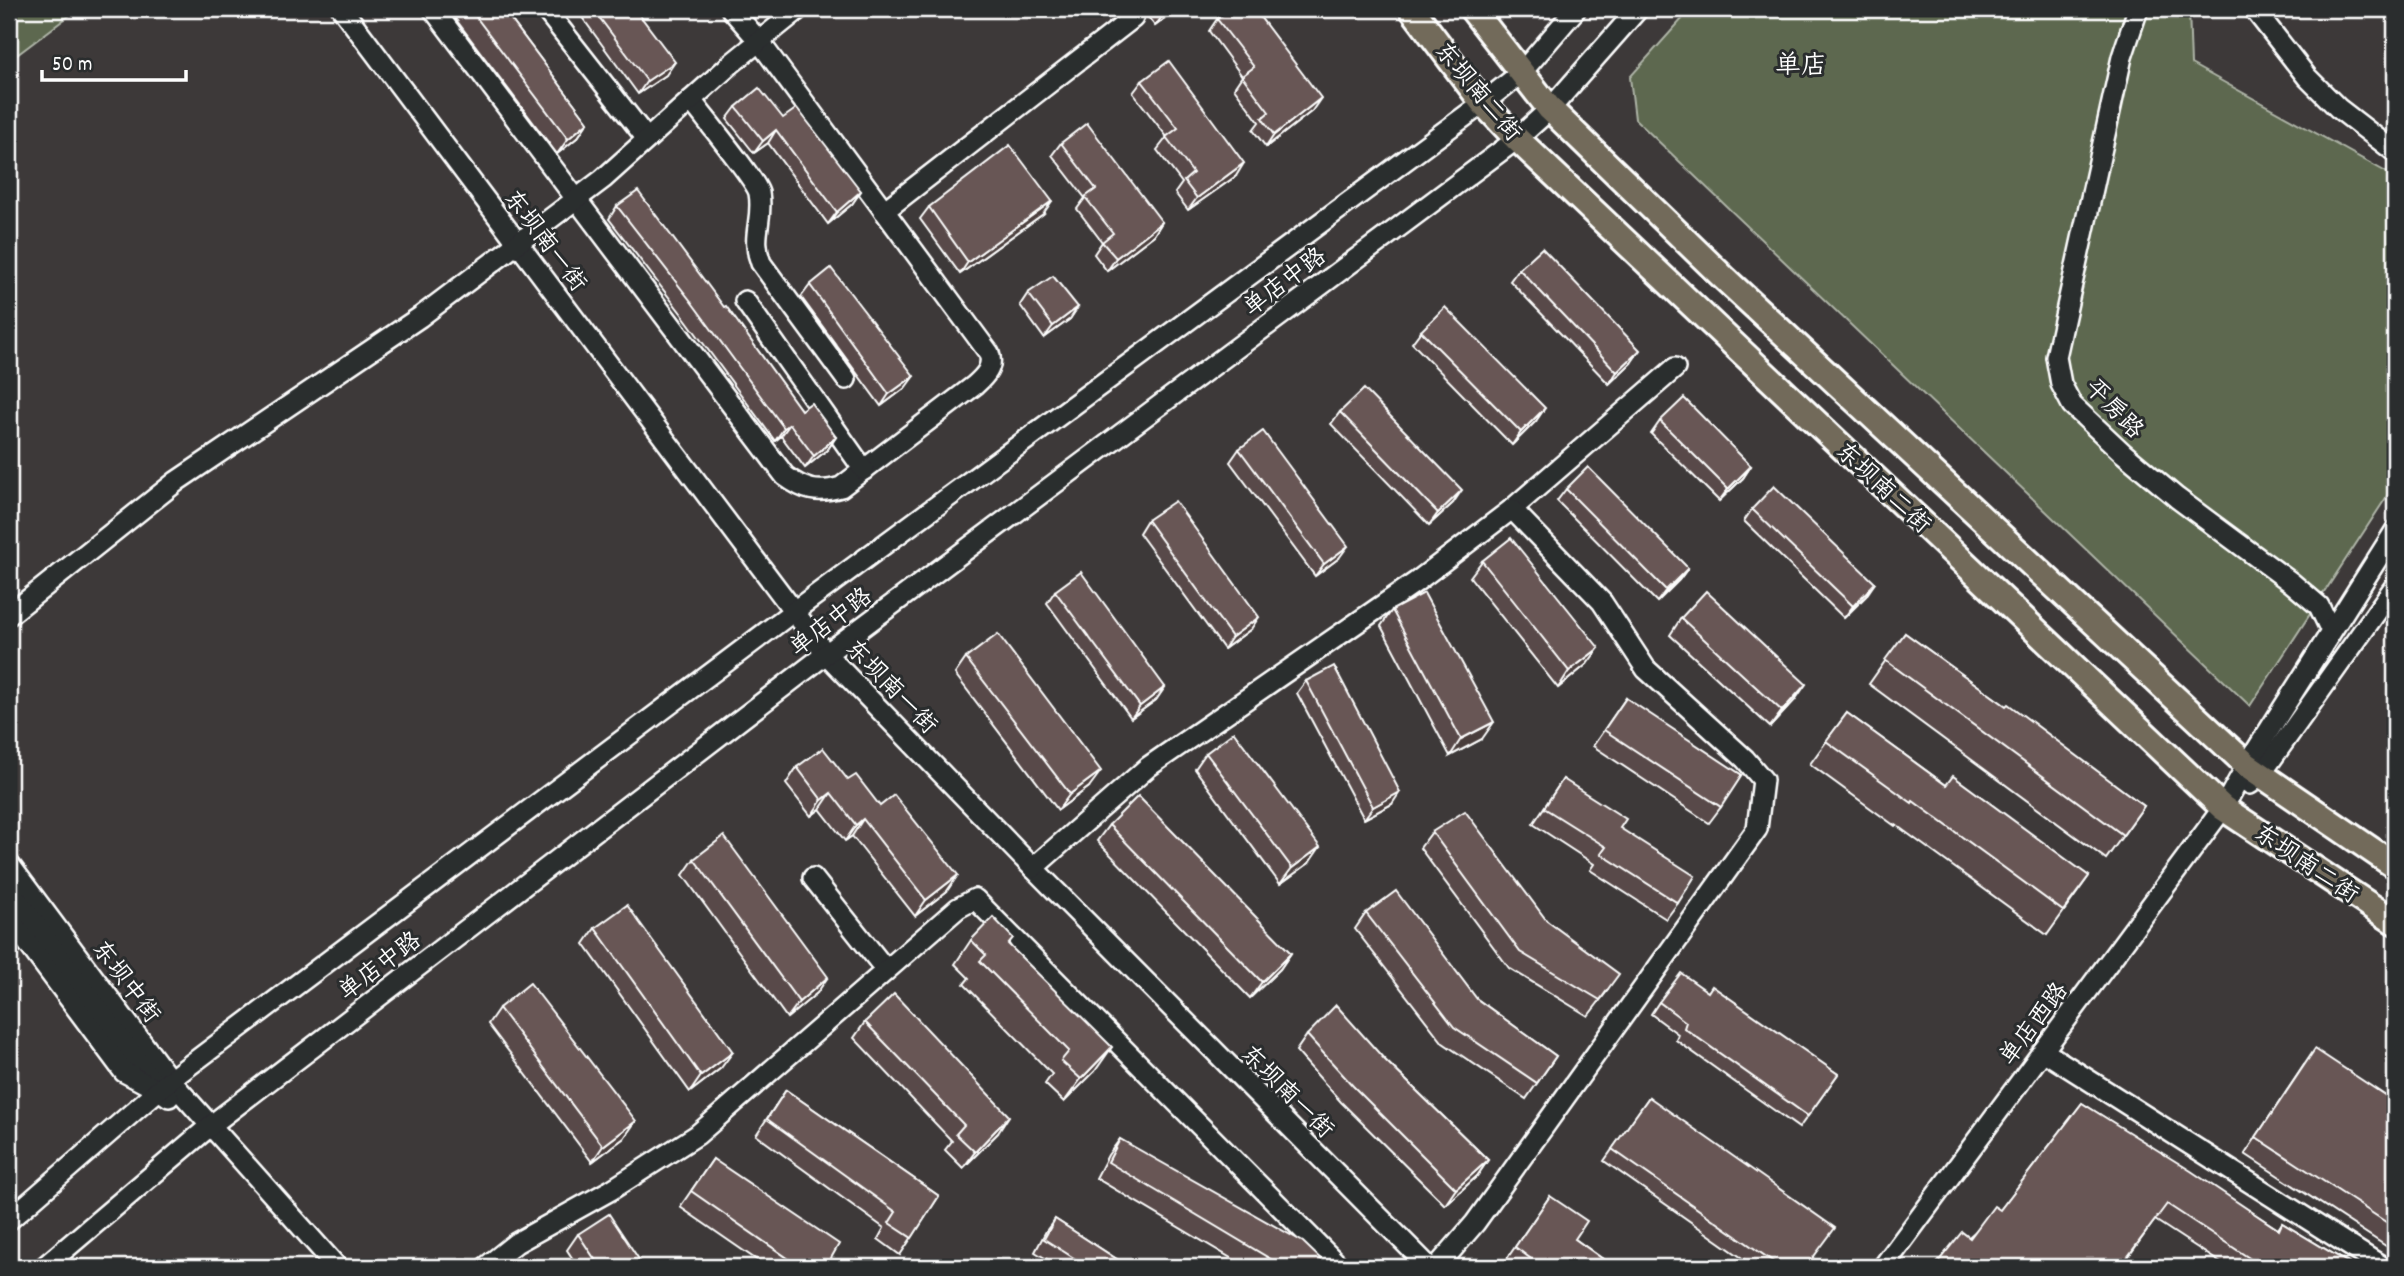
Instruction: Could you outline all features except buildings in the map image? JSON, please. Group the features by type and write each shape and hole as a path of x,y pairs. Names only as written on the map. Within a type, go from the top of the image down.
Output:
{"main road":[{"name":"东坝南二街","path":"1412,9 1483,103 1517,139 2223,808 2395,922"},
{"name":"东坝南二街","path":"1472,9 1550,109 1724,278 2254,769 2395,866"}],"street":[{"name":"东坝南一街","path":"342,9 827,653 1033,867 1429,1267"},
{"path":"433,9 785,476 803,489 830,490 841,487 975,385 988,372 992,361 989,353 759,41 731,9"},
{"path":"545,9 647,139"},
{"path":"9,615 177,481 421,317 577,199 799,9"},
{"path":"884,211 1133,19 1126,9"},
{"name":"单店中路","path":"9,1220 165,1085 794,611 1483,103 1521,73 1576,9"},
{"name":"单店中路","path":"44,1267 210,1126 827,653 1517,139 1550,109 1637,9"},
{"name":"平房路","path":"2138,9 2122,57 2056,357 2060,384 2072,405 2123,453 2177,498 2319,606 2331,631"},
{"path":"2254,9 2307,77 2338,108 2395,152"},
{"path":"691,100 758,189 761,212 755,248 761,263 846,379"},
{"path":"745,301 864,470"},
{"path":"1033,867 1148,767 1416,582 1512,509 1675,369"},
{"path":"1437,1267 1475,1223 1757,829 1763,780 1745,759 1646,668 1602,602 1512,509"},
{"name":"单店西路","path":"2254,769 2331,631 2395,531"},
{"name":"单店西路","path":"1883,1267 2223,808 2395,586"},
{"name":"东坝中街","path":"9,864 165,1085"},
{"path":"813,878 886,970"},
{"name":"东坝中街","path":"9,889 165,1085 210,1126 337,1267"},
{"path":"486,1267 516,1243 611,1190 697,1135 958,908 975,899 1340,1267"},
{"name":"东坝中街","path":"9,918 124,1072 165,1085"},
{"path":"2043,1051 2383,1267"}],"green space":[{"path":"9,9 78,9 9,61"},
{"path":"1691,9 2189,9 2191,64 2395,177 2395,484 2250,706 1635,119 1630,77"}],"district":[{"name":"单店","path":"1801,64"}]}
